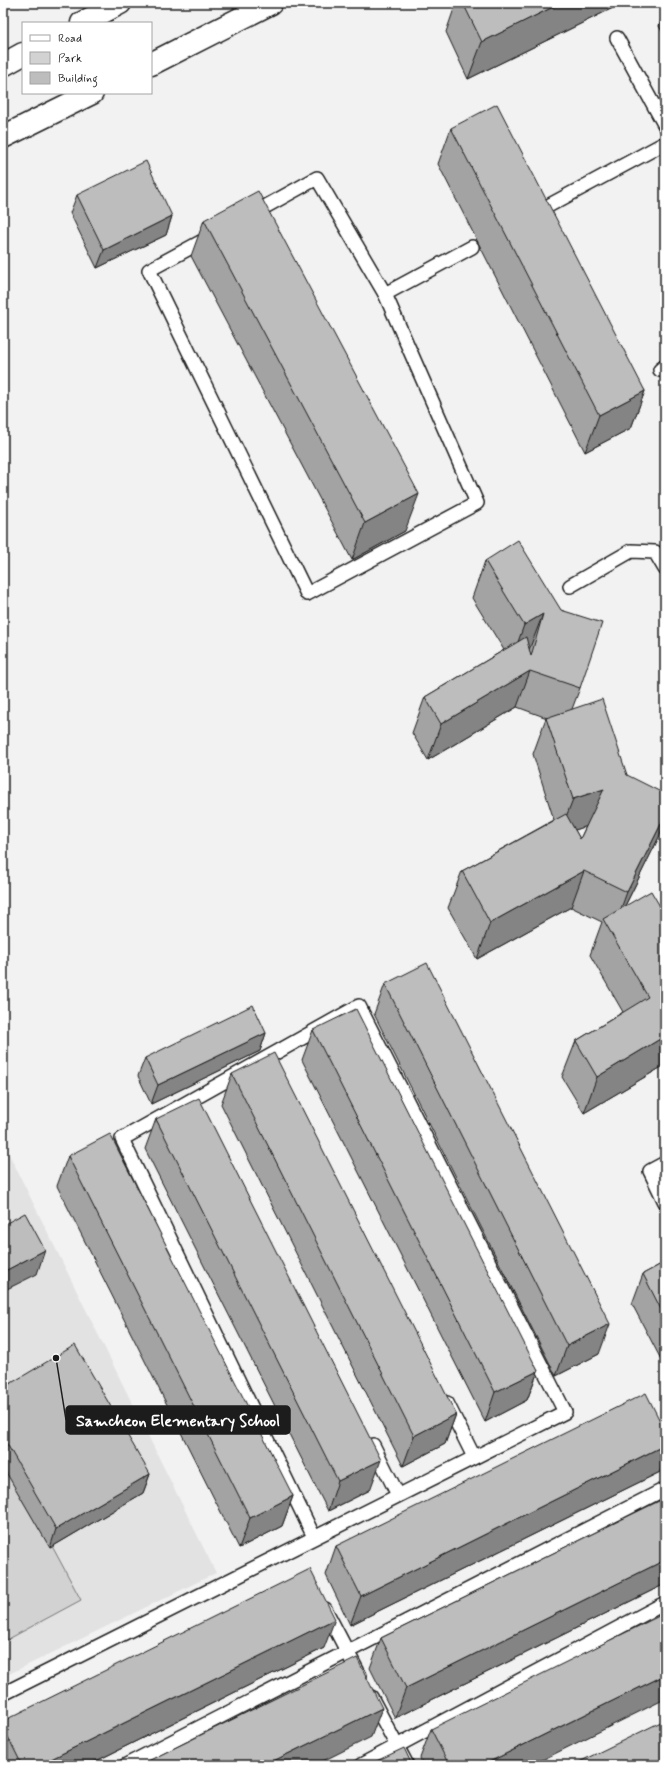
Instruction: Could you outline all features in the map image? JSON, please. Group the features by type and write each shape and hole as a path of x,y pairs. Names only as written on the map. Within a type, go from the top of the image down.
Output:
{"street":[{"path":"84,22 120,3"},
{"path":"152,63 271,3"},
{"path":"3,65 22,55"},
{"path":"3,137 90,94"}],"lane":[{"path":"617,38 665,126"},
{"path":"533,214 665,143"},
{"path":"222,230 149,270 308,594 477,503 385,294 317,178 242,219"},
{"path":"262,208 269,222"},
{"path":"385,294 472,247"},
{"path":"570,586 631,551 654,552 665,569"},
{"path":"3,1694 565,1412 359,1006 122,1139 314,1537"},
{"path":"271,1056 278,1070"},
{"path":"197,1097 204,1111"},
{"path":"665,1164 650,1172 665,1202"},
{"path":"442,1394 474,1457"},
{"path":"366,1431 398,1495"},
{"path":"126,1765 665,1489"},
{"path":"318,1596 407,1765"},
{"path":"361,1765 665,1603"}],"shaded area":[{"path":"3,1142 216,1573 3,1677"}],"green space":[{"path":"3,1455 81,1600 3,1642"}],"building":[{"path":"463,3 561,3 482,42"},
{"path":"497,104 645,391 599,415 451,128"},
{"path":"146,161 172,216 104,250 77,195"},
{"path":"258,191 419,494 365,523 204,220"},
{"path":"518,540 561,610 602,623 580,688 530,671 441,724 425,697 526,637 531,656 543,614 524,625 485,561"},
{"path":"602,699 627,775 665,794 665,816 627,892 584,871 490,923 462,871 566,814 580,839 604,789 573,799 546,718"},
{"path":"651,891 665,915 665,984 662,986 665,991 665,1036 597,1077 576,1041 648,997 603,919"},
{"path":"427,963 610,1324 567,1346 385,984"},
{"path":"253,1005 266,1033 158,1085 145,1058"},
{"path":"356,1009 538,1371 495,1392 313,1030"},
{"path":"274,1053 456,1414 414,1436 232,1074"},
{"path":"199,1098 381,1460 338,1481 156,1119"},
{"path":"110,1134 293,1496 250,1518 68,1156"},
{"path":"25,1213 45,1250 3,1272 3,1225"},
{"path":"665,1262 665,1317 643,1274"},
{"path":"75,1345 150,1474 56,1529 3,1437 3,1388"},
{"path":"646,1393 665,1431 665,1445 361,1596 336,1546"},
{"path":"665,1498 665,1560 406,1688 381,1638"},
{"path":"310,1569 335,1619 39,1765 22,1765 3,1727 3,1721"},
{"path":"665,1613 665,1675 483,1765 449,1765 431,1729"},
{"path":"357,1658 382,1708 265,1765 140,1765"},
{"path":"665,1720 665,1765 573,1765"},
{"path":"404,1748 412,1765 368,1765"}],"place":[{"name":"Samcheon Elementary School","path":"56,1358"}]}
